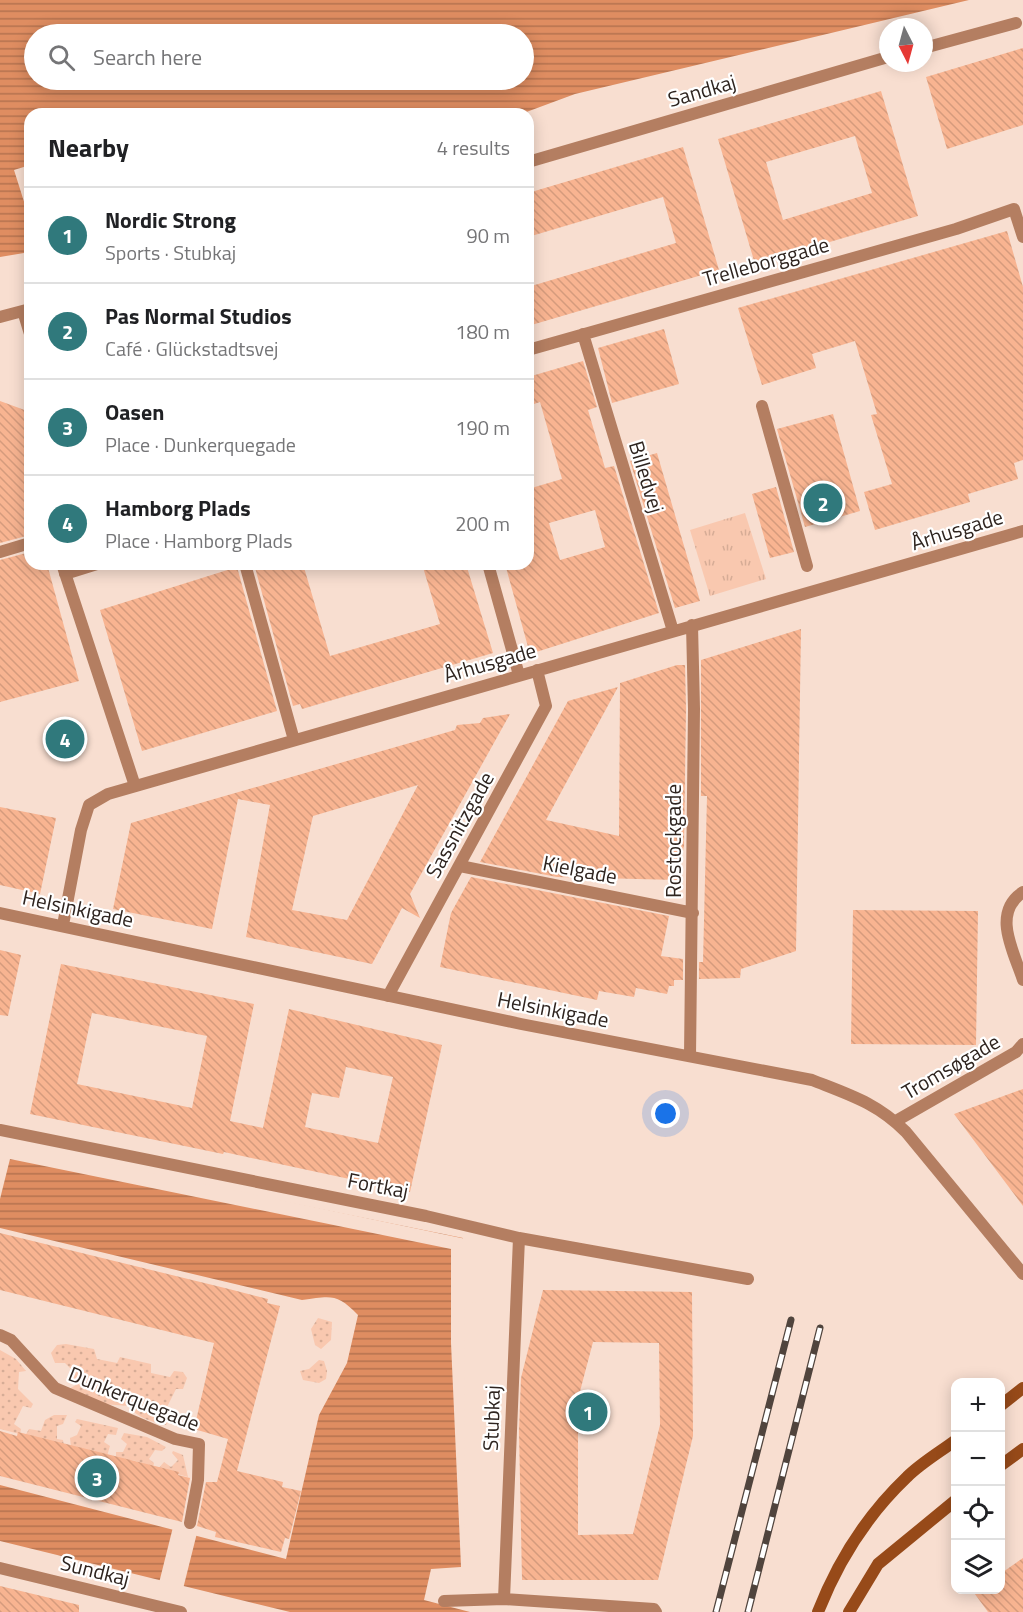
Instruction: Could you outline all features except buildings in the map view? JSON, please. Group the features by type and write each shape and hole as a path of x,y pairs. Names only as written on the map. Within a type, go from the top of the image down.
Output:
{"street":[{"path":"933,46 1016,23"},
{"name":"Sandkaj","path":"534,160 879,60"},
{"name":"Trelleborggade","path":"534,348 956,229 1014,209 1023,237"},
{"path":"0,317 24,311"},
{"name":"Billedvej","path":"583,334 673,631"},
{"path":"762,406 807,566"},
{"name":"Århusgade","path":"63,926 81,830 89,805 108,794 1023,531"},
{"path":"0,552 24,545"},
{"path":"64,570 135,786"},
{"path":"248,570 294,740"},
{"path":"490,570 519,675"},
{"name":"Rostockgade","path":"690,1056 694,709 692,625"},
{"name":"Sassnitzgade","path":"388,996 546,706 537,670"},
{"name":"Kielgade","path":"460,866 693,913"},
{"path":"1023,892 1011,902 1006,913 1007,929 1023,980"},
{"name":"Helsinkigade","path":"0,914 521,1024 812,1080 844,1091 887,1113 896,1121 1023,1274"},
{"name":"Tromsøgade","path":"896,1121 1016,1052 1023,1044"},
{"name":"Fortkaj","path":"0,1130 426,1216 519,1238 748,1279"},
{"name":"Stubkaj","path":"504,1599 519,1238"},
{"name":"Dunkerquegade","path":"0,1335 11,1340 55,1388 175,1439 200,1444 198,1480 190,1522"},
{"path":"1005,1402 1023,1388"},
{"path":"818,1612 838,1565 867,1521 908,1475 951,1444"},
{"path":"1005,1462 1023,1449"},
{"path":"849,1612 878,1564 951,1504"},
{"name":"Sundkaj","path":"0,1568 181,1612"},
{"path":"444,1601 504,1599 654,1609 656,1612"}],"green space":[{"path":"745,513 766,579 710,596 690,530"},
{"path":"318,1318 332,1322 331,1340 321,1349 315,1345 311,1329"},
{"path":"66,1344 94,1349 97,1359 117,1363 120,1357 151,1364 151,1373 170,1377 174,1371 183,1372 187,1378 183,1389 176,1389 165,1411 172,1417 166,1425 141,1416 129,1406 102,1404 69,1389 76,1385 73,1381 73,1371 65,1363 55,1363 51,1353 57,1345"},
{"path":"0,1350 16,1359 26,1371 19,1372 18,1389 33,1404 31,1408 23,1406 14,1424 21,1429 20,1434 0,1429"},
{"path":"319,1360 324,1361 327,1371 326,1379 319,1383 303,1380 300,1371 309,1369"},
{"path":"54,1415 67,1415 63,1424 57,1426 57,1439 63,1440 64,1446 25,1436 29,1429 41,1431 45,1420"},
{"path":"77,1419 118,1428 116,1435 108,1434 104,1442 110,1446 107,1456 71,1447 70,1438 77,1435 81,1426 75,1422"},
{"path":"124,1433 147,1437 166,1447 162,1451 155,1450 149,1459 154,1463 153,1467 136,1461 116,1458 116,1452 123,1452 127,1444 121,1439"},
{"path":"173,1451 183,1455 188,1477 158,1469 164,1462 171,1467 178,1460 172,1453"}],"shaded area":[{"path":"0,0 969,0 894,18 879,18 879,21 575,94 534,109 24,108 24,253 0,257"},
{"path":"0,1144 463,1238 461,1567 431,1569 424,1600 470,1612 290,1612 0,1541 0,1485 286,1559 319,1415 347,1363 358,1315 344,1303 333,1298 302,1300 0,1228"}],"pier":[{"path":"24,167 24,202 14,170"},
{"path":"0,1141 466,1239 466,1270 474,1266 483,1267 489,1272 493,1281 490,1291 483,1299 474,1303 465,1302 464,1567 461,1567 451,1343 451,1249 10,1159 0,1199"},
{"path":"173,1527 197,1533 183,1589 159,1583"}],"railway":[{"path":"716,1612 791,1320"},
{"path":"748,1612 820,1328"}],"place":[{"name":"Pas Normal Studios","path":"823,503"},
{"name":"Hamborg Plads","path":"65,739"},
{"name":"Nordic Strong","path":"588,1412"},
{"name":"Oasen","path":"97,1478"}]}
